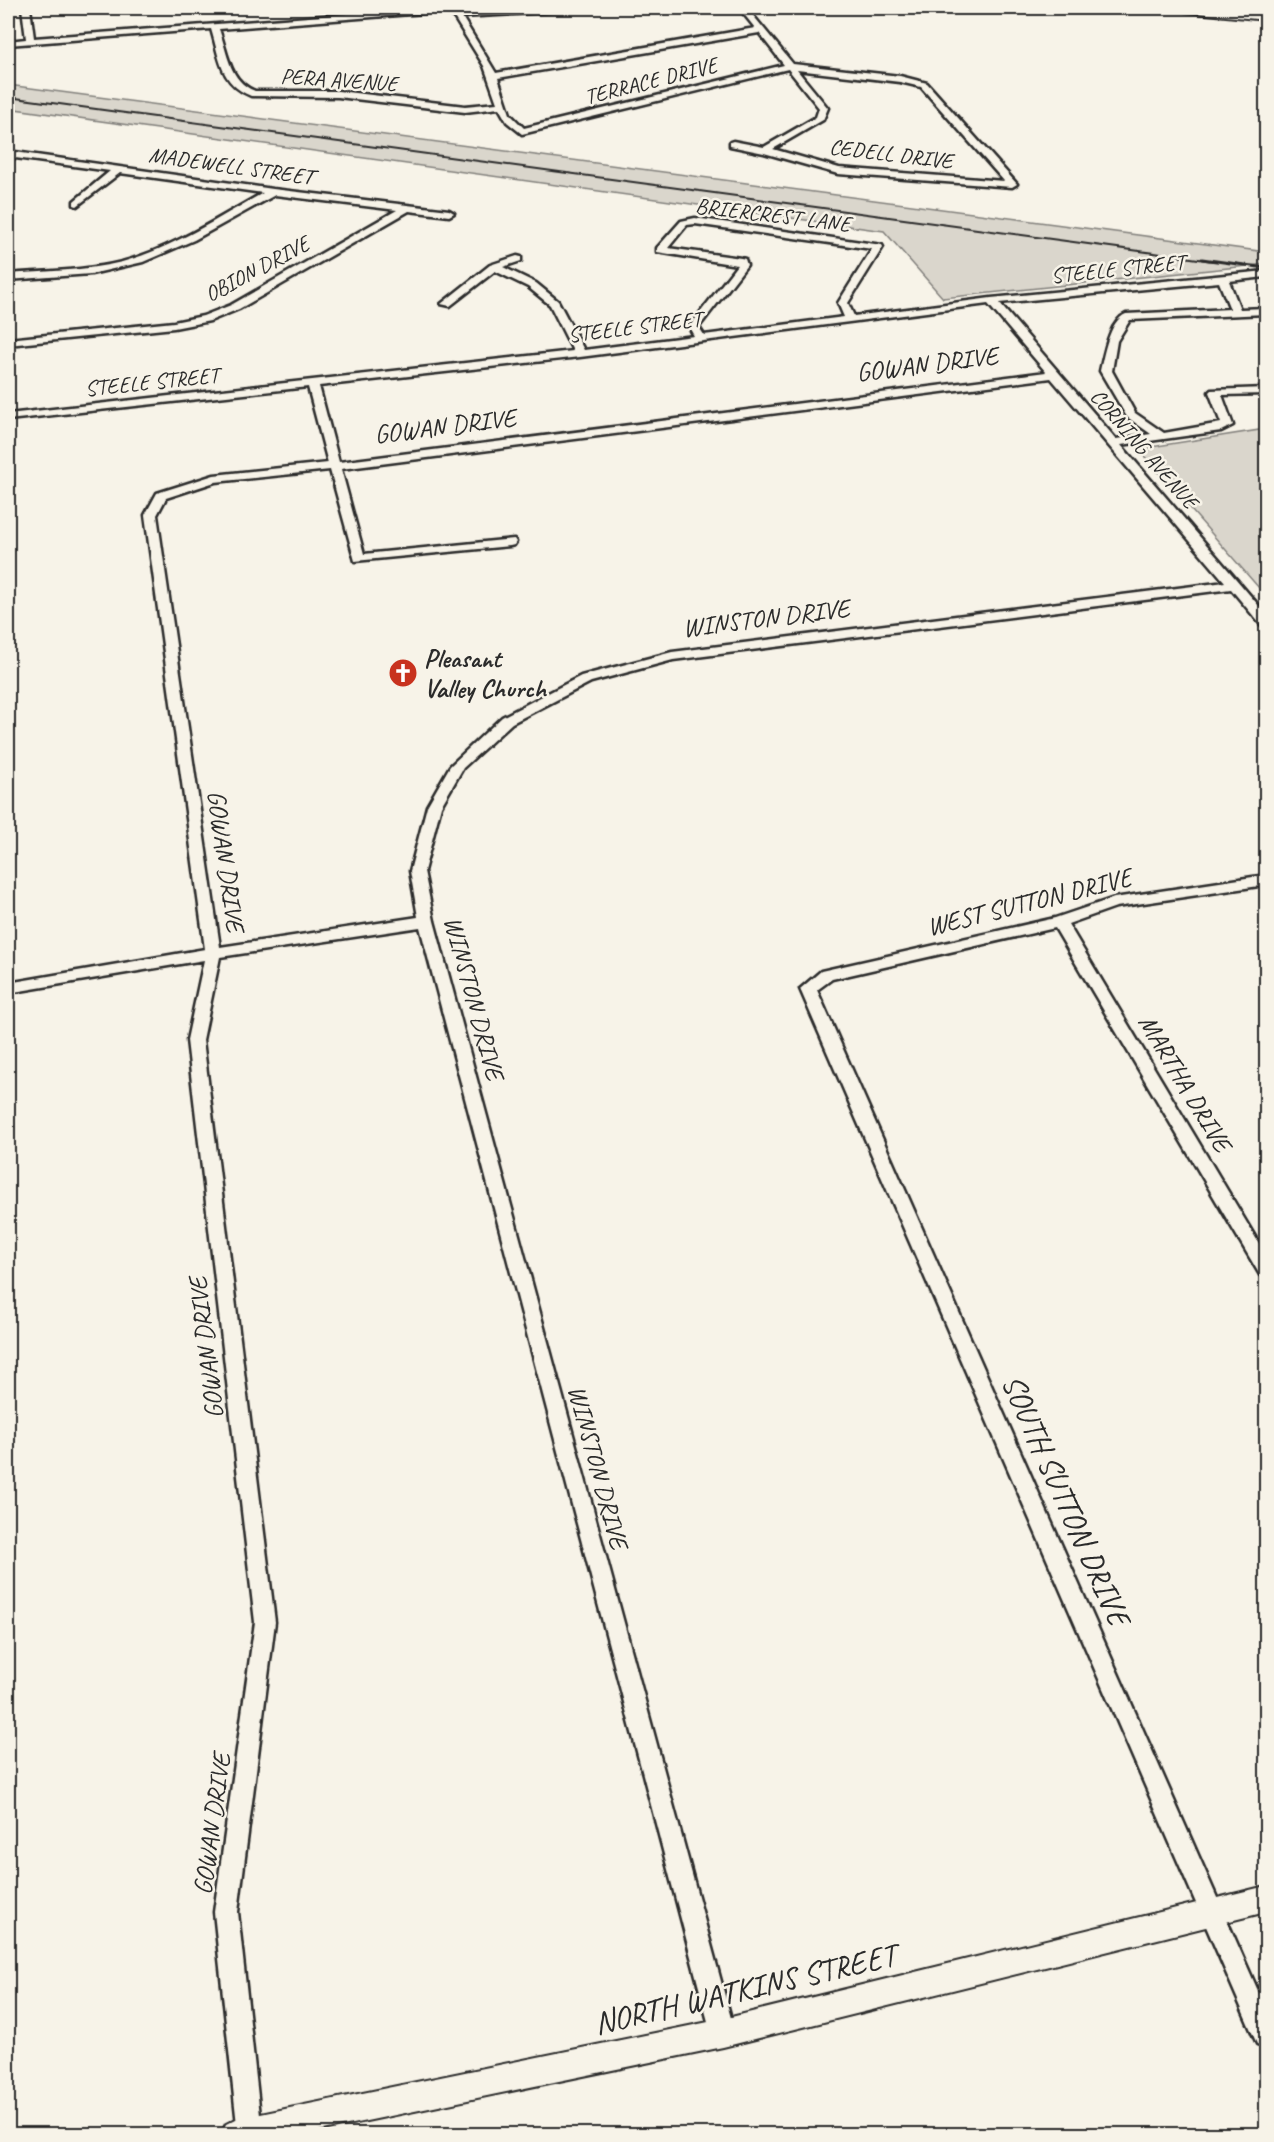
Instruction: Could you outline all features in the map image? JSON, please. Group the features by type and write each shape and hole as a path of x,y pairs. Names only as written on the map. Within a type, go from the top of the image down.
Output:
{"highway":[{"path":"1186,8 1266,17"},
{"path":"1249,8 1266,10"}],"main road":[{"name":"NORTH WATKINS STREET","path":"245,2133 723,2033 1266,1899"}],"street":[{"path":"26,8 30,41"},
{"path":"743,8 824,108 820,118 765,150"},
{"path":"8,43 215,28 253,20 454,10 568,9"},
{"path":"454,10 493,75 502,105"},
{"name":"PERA AVENUE","path":"215,28 232,81 241,89 254,94 338,94 465,109 502,105"},
{"path":"493,75 760,30"},
{"name":"TERRACE DRIVE","path":"502,105 512,125 522,131 789,66"},
{"name":"CEDELL DRIVE","path":"733,144 765,150 838,171 1012,184 924,85 900,79 789,66"},
{"name":"MADEWELL STREET","path":"8,154 273,192 449,213"},
{"path":"78,202 118,170"},
{"path":"8,277 101,268 137,261 164,250 273,192"},
{"name":"OBION DRIVE","path":"8,342 174,325 206,319 235,307 407,208"},
{"name":"BRIERCREST LANE","path":"700,338 694,327 742,265 741,261 661,250 684,223 695,221 878,247 843,303 850,319"},
{"path":"446,304 494,267 517,259"},
{"path":"494,267 532,285 554,303 580,354"},
{"name":"STEELE STREET","path":"8,417 580,354 991,301 1266,274"},
{"path":"1222,278 1236,311"},
{"name":"CORNING AVENUE","path":"991,301 1266,622"},
{"path":"1161,436 1131,415 1106,371 1112,341 1126,317 1266,311"},
{"name":"GOWAN DRIVE","path":"245,2133 226,1912 265,1622 195,1040 213,953 151,515 161,496 214,479 336,466 1054,374"},
{"path":"313,385 359,558 510,542"},
{"path":"1113,443 1217,429 1227,425 1215,392 1266,391"},
{"name":"WINSTON DRIVE","path":"723,2033 426,921 417,871 434,806 457,766 507,720 586,679 672,656 1235,585"},
{"name":"WEST SUTTON DRIVE","path":"808,989 827,975 1059,922 1113,903 1264,883"},
{"path":"8,988 213,953 426,921"},
{"name":"MARTHA DRIVE","path":"1059,922 1266,1270"},
{"name":"SOUTH SUTTON DRIVE","path":"808,989 1266,2036"}],"shaded area":[{"path":"8,85 1266,252 1266,264 943,298 884,231 8,108"},
{"path":"1266,429 1266,596 1138,449"}],"railway":[{"path":"8,97 1213,261"},
{"path":"1202,259 1266,268"}],"place":[{"name":"Pleasant Valley Church","path":"403,673"}]}
